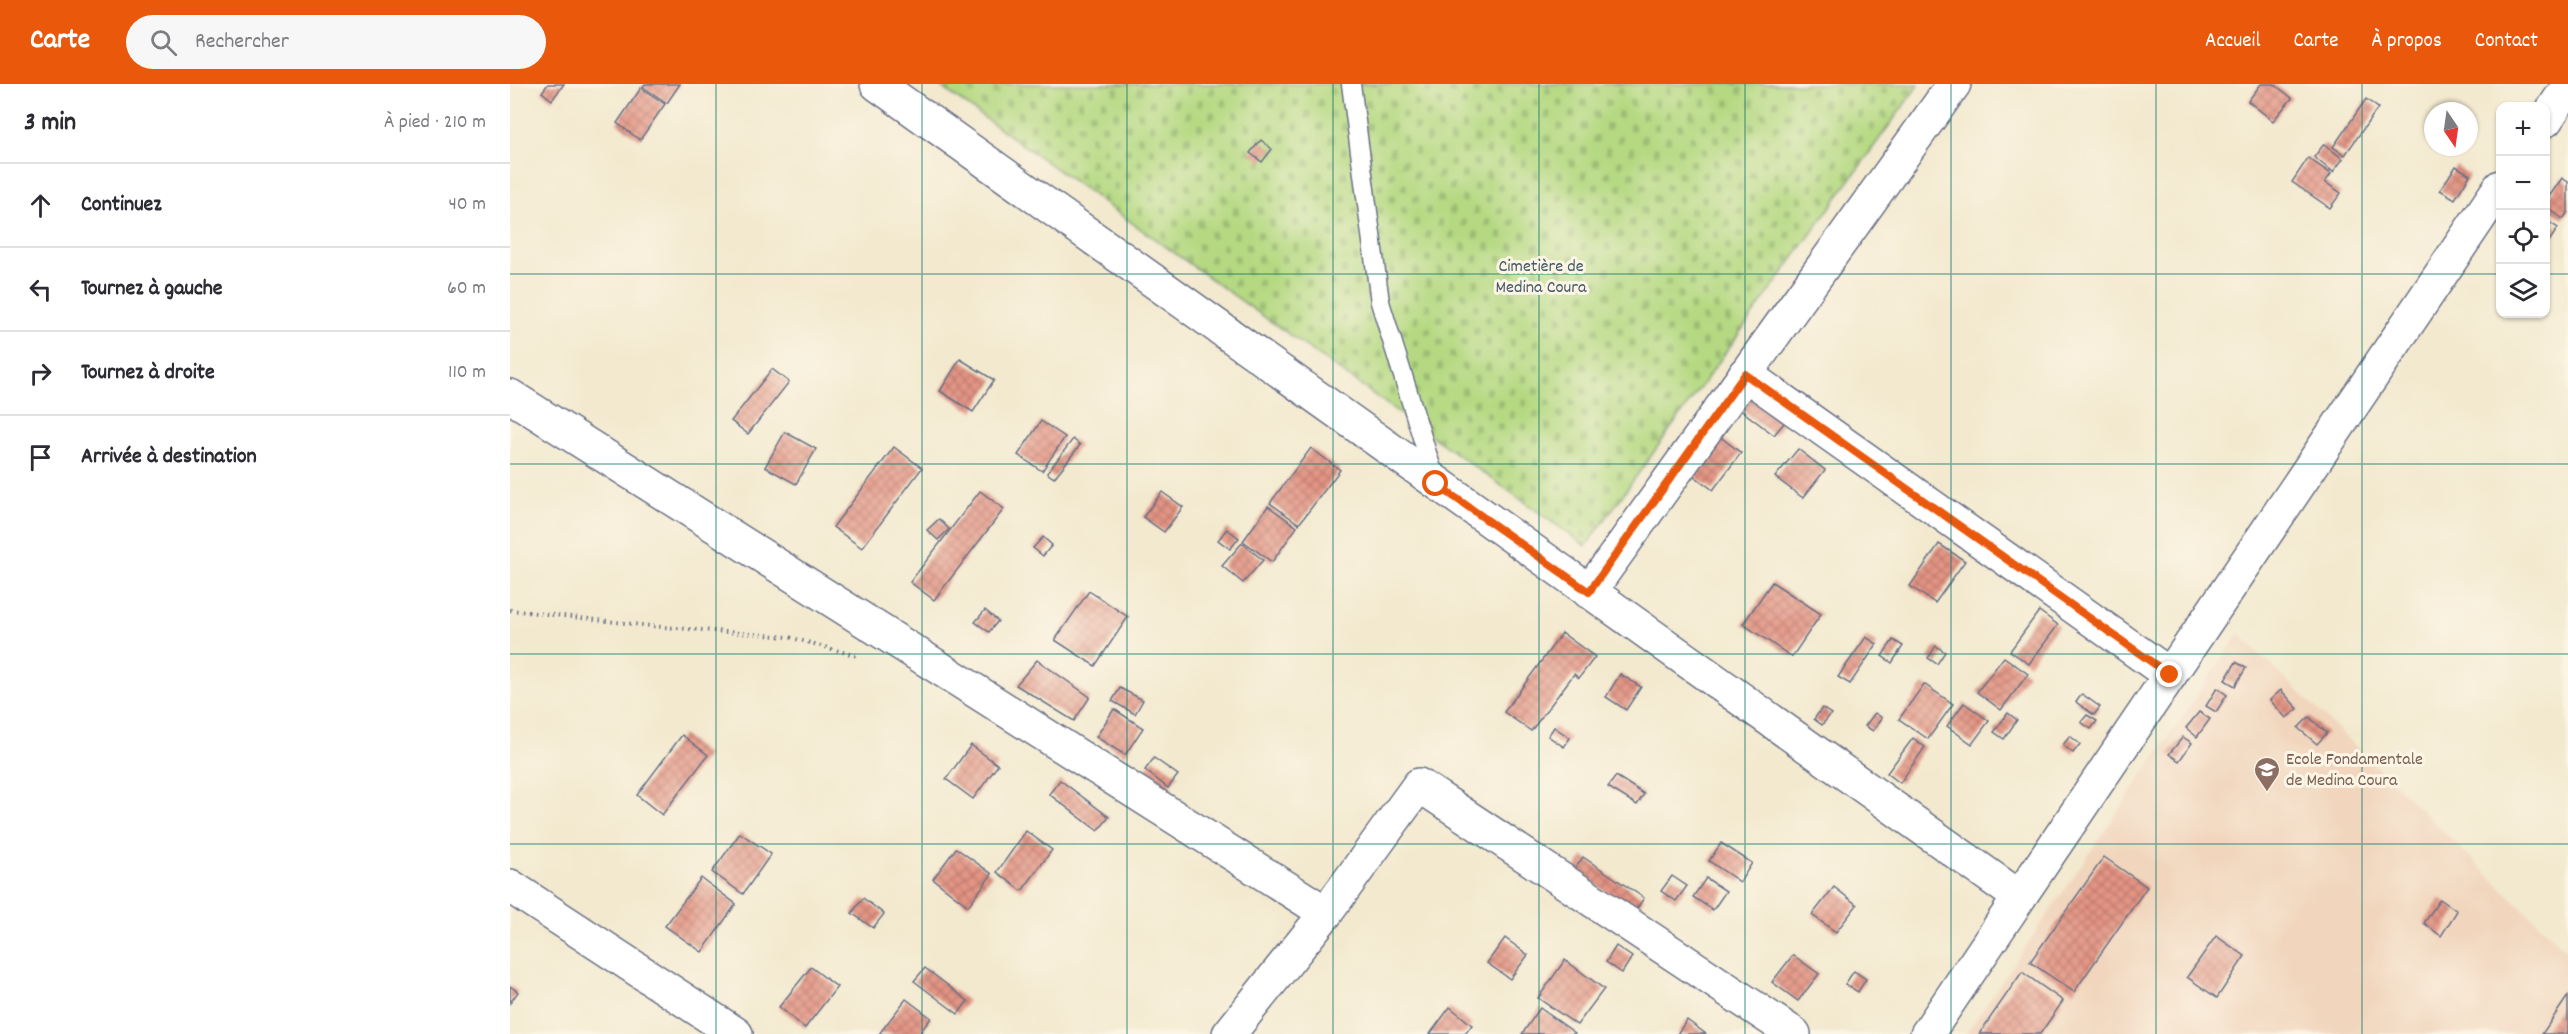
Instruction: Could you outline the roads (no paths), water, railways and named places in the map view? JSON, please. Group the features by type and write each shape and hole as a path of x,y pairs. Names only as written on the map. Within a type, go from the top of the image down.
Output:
{"street":[{"path":"877,84 2019,897"},
{"path":"1589,592 1954,84"},
{"path":"2550,114 2568,87"},
{"path":"1927,1034 2496,193"},
{"path":"1745,374 2170,675"},
{"path":"510,396 1326,913"},
{"path":"1229,1034 1326,913 1419,785 1794,1034"},
{"path":"510,886 736,1034"}],"lane":[{"path":"1351,84 1380,302 1436,484"}],"place":[{"name":"Ecole Fondamentale de Medina Coura","path":"2267,793"}],"park label":[{"name":"Cimetière de Medina Coura","path":"1541,277"}]}
